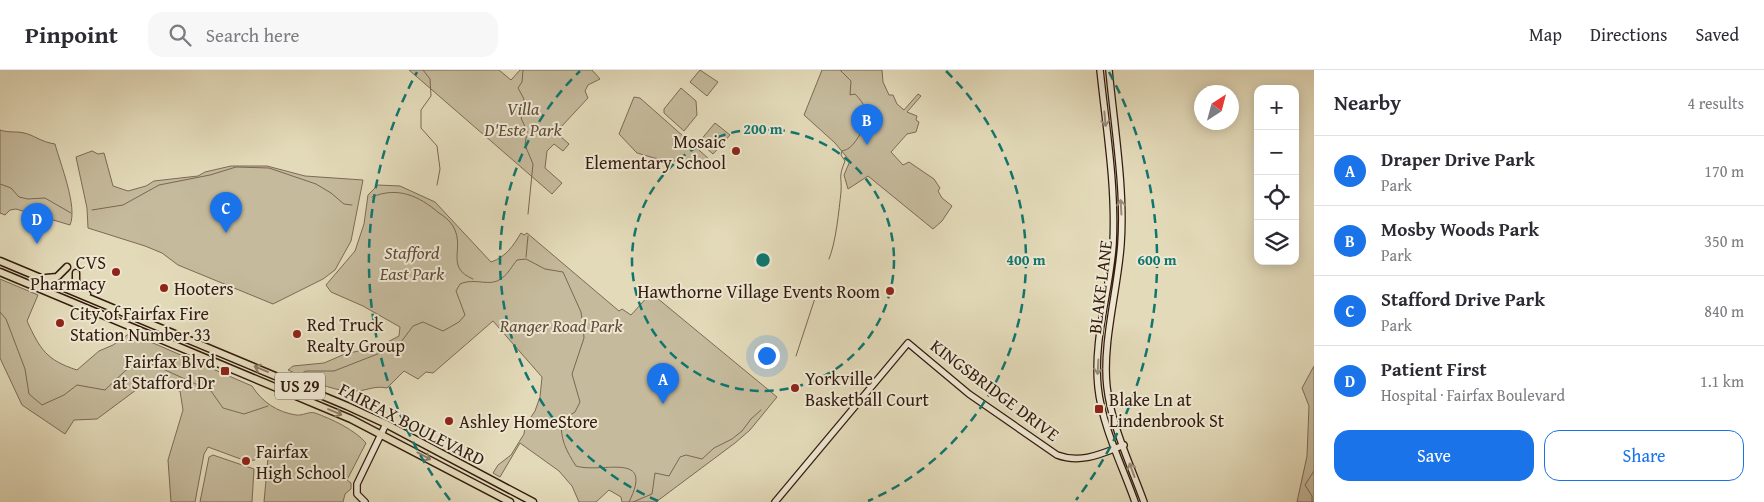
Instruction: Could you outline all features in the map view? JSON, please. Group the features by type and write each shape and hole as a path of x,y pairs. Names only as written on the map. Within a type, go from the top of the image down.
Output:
{"main road":[{"name":"BLAKE LANE","path":"1100,70 1114,221 1112,254 1097,376 1101,403 1135,502"},
{"name":"BLAKE LANE","path":"1109,70 1121,206 1122,242 1108,343 1106,385 1113,416 1144,502"},
{"name":"FAIRFAX BOULEVARD","path":"0,261 208,346 386,424 533,502"},
{"path":"41,278 57,277 67,267"},
{"name":"FAIRFAX BOULEVARD","path":"0,272 381,433 510,502"},
{"path":"76,273 75,281 78,287 98,302"},
{"name":"KINGSBRIDGE DRIVE","path":"775,502 908,343 969,394 1057,455 1070,459 1084,459 1124,445"},
{"path":"365,502 357,494 357,484 386,424"}],"green space":[{"name":"Villa D'Este Park","path":"409,70 499,70 511,80 520,70 592,70 600,79 588,85 585,91 588,98 561,127 560,136 569,144 563,151 554,144 547,151 545,168 562,183 552,194"},
{"path":"700,70 718,82 707,96 690,82"},
{"path":"822,70 882,70 883,82 889,95 893,95 897,104 904,110 918,94 921,96 907,112 917,116 916,120 919,122 916,132 907,134 891,152 903,165 909,162 934,179 940,188 938,191 942,198 952,206 942,221 933,229 868,176 848,189 844,175 850,161 835,143 804,115"},
{"path":"681,88 696,101 697,115 684,131 664,113 664,109"},
{"path":"634,97 640,98 709,159 703,165 654,158 637,153 619,134"},
{"path":"715,123 730,135 713,154 699,142"},
{"path":"0,130 24,133 55,144 70,196 72,217 70,225 16,209 10,210 5,215 0,213"},
{"path":"92,151 98,154 104,153 113,186 128,191 146,186 154,181 198,176 205,172 231,166 267,166 305,176 363,180 351,241 335,270 323,279 273,304 178,265 162,253 145,246 88,228 87,208 76,157"},
{"path":"378,185 400,186 435,202 491,262 505,254 521,233 524,235 527,233 619,311 622,309 631,315 651,293 777,397 750,430 656,502 622,502 621,497 609,490 596,502 579,502 572,486 559,471 520,443 500,477 493,473 498,465 511,455 524,434 525,426 535,411 540,397 542,377 493,321 433,373 426,372 418,379 404,371 387,388 377,387 357,391 336,389 288,370 293,366 324,363 345,354 380,346 399,336 400,327 363,306 331,292 326,285 355,251 364,224 368,195"},
{"path":"0,279 38,295 27,321 45,352 66,366 77,370 99,351 113,345 130,333 252,386 265,401 276,409 296,415 315,413 350,429 366,443 347,480 351,483 351,489 345,494 343,502 264,502 269,447 255,460 246,461 208,447 204,454 195,502 171,502 168,460 183,410 180,391 155,385 140,387 97,419 74,420 65,434 22,405 0,358"},
{"path":"1314,366 1314,502 1297,502 1307,456 1309,406 1302,388"},
{"path":"213,455 254,469 252,502 200,502 209,457"}],"waterway":[{"path":"423,70 430,79 431,96 421,110 421,128 437,146 440,169 437,185"},
{"path":"523,70 522,82 518,88 524,99 520,107 524,115 521,118 527,131 525,145 533,164 528,214"},
{"path":"829,259 837,226 841,174 845,161 841,155 842,151 850,147 868,125 867,112 864,105 855,94 850,95 851,81 840,70"},
{"path":"92,210 123,205 159,185 210,175 236,167 269,168 316,184 344,204 352,205"},
{"path":"0,184 11,188 19,197 28,199 45,198 71,213"},
{"path":"372,197 391,192 408,194 424,202 445,217 452,224 456,234 459,269 473,279"},
{"path":"526,257 528,236"},
{"path":"299,374 306,371 334,371 398,346 413,326 423,322 443,331 459,322 465,315 456,291 460,284 466,282 497,281 506,274 517,260 526,259 545,269 563,272 581,312 584,338 572,374 580,402 575,412 562,420 563,439 576,466 587,468 622,467 631,470 635,476 635,486 629,502"},
{"path":"796,356 818,289"},
{"path":"0,312 6,319 25,369 29,394 42,405 64,395 77,385 105,390 126,370 150,363 211,391 223,408 244,414 268,406"},
{"path":"633,502 652,494 655,473 669,476 680,457 686,455 702,459 714,448 732,439 742,431 761,410"},
{"path":"1312,502 1312,496 1305,485 1314,471"}],"place":[{"name":"Mosby Woods Park","path":"867,145"},
{"name":"Mosaic Elementary School","path":"736,151"},
{"name":"Stafford Drive Park","path":"226,233"},
{"name":"Patient First","path":"37,244"},
{"name":"CVS Pharmacy","path":"116,272"},
{"name":"Hooters","path":"164,288"},
{"name":"Hawthorne Village Events Room","path":"890,291"},
{"name":"City of Fairfax Fire Station Number 33","path":"60,323"},
{"name":"Red Truck Realty Group","path":"297,334"},
{"name":"Fairfax Blvd at Stafford Dr","path":"225,371"},
{"name":"Yorkville Basketball Court","path":"795,388"},
{"name":"Draper Drive Park","path":"663,404"},
{"name":"Blake Ln at Lindenbrook St","path":"1099,409"},
{"name":"Ashley HomeStore","path":"449,421"},
{"name":"Fairfax High School","path":"246,461"}],"park label":[{"name":"Stafford East Park","path":"412,262"},
{"name":"Ranger Road Park","path":"561,325"}]}
